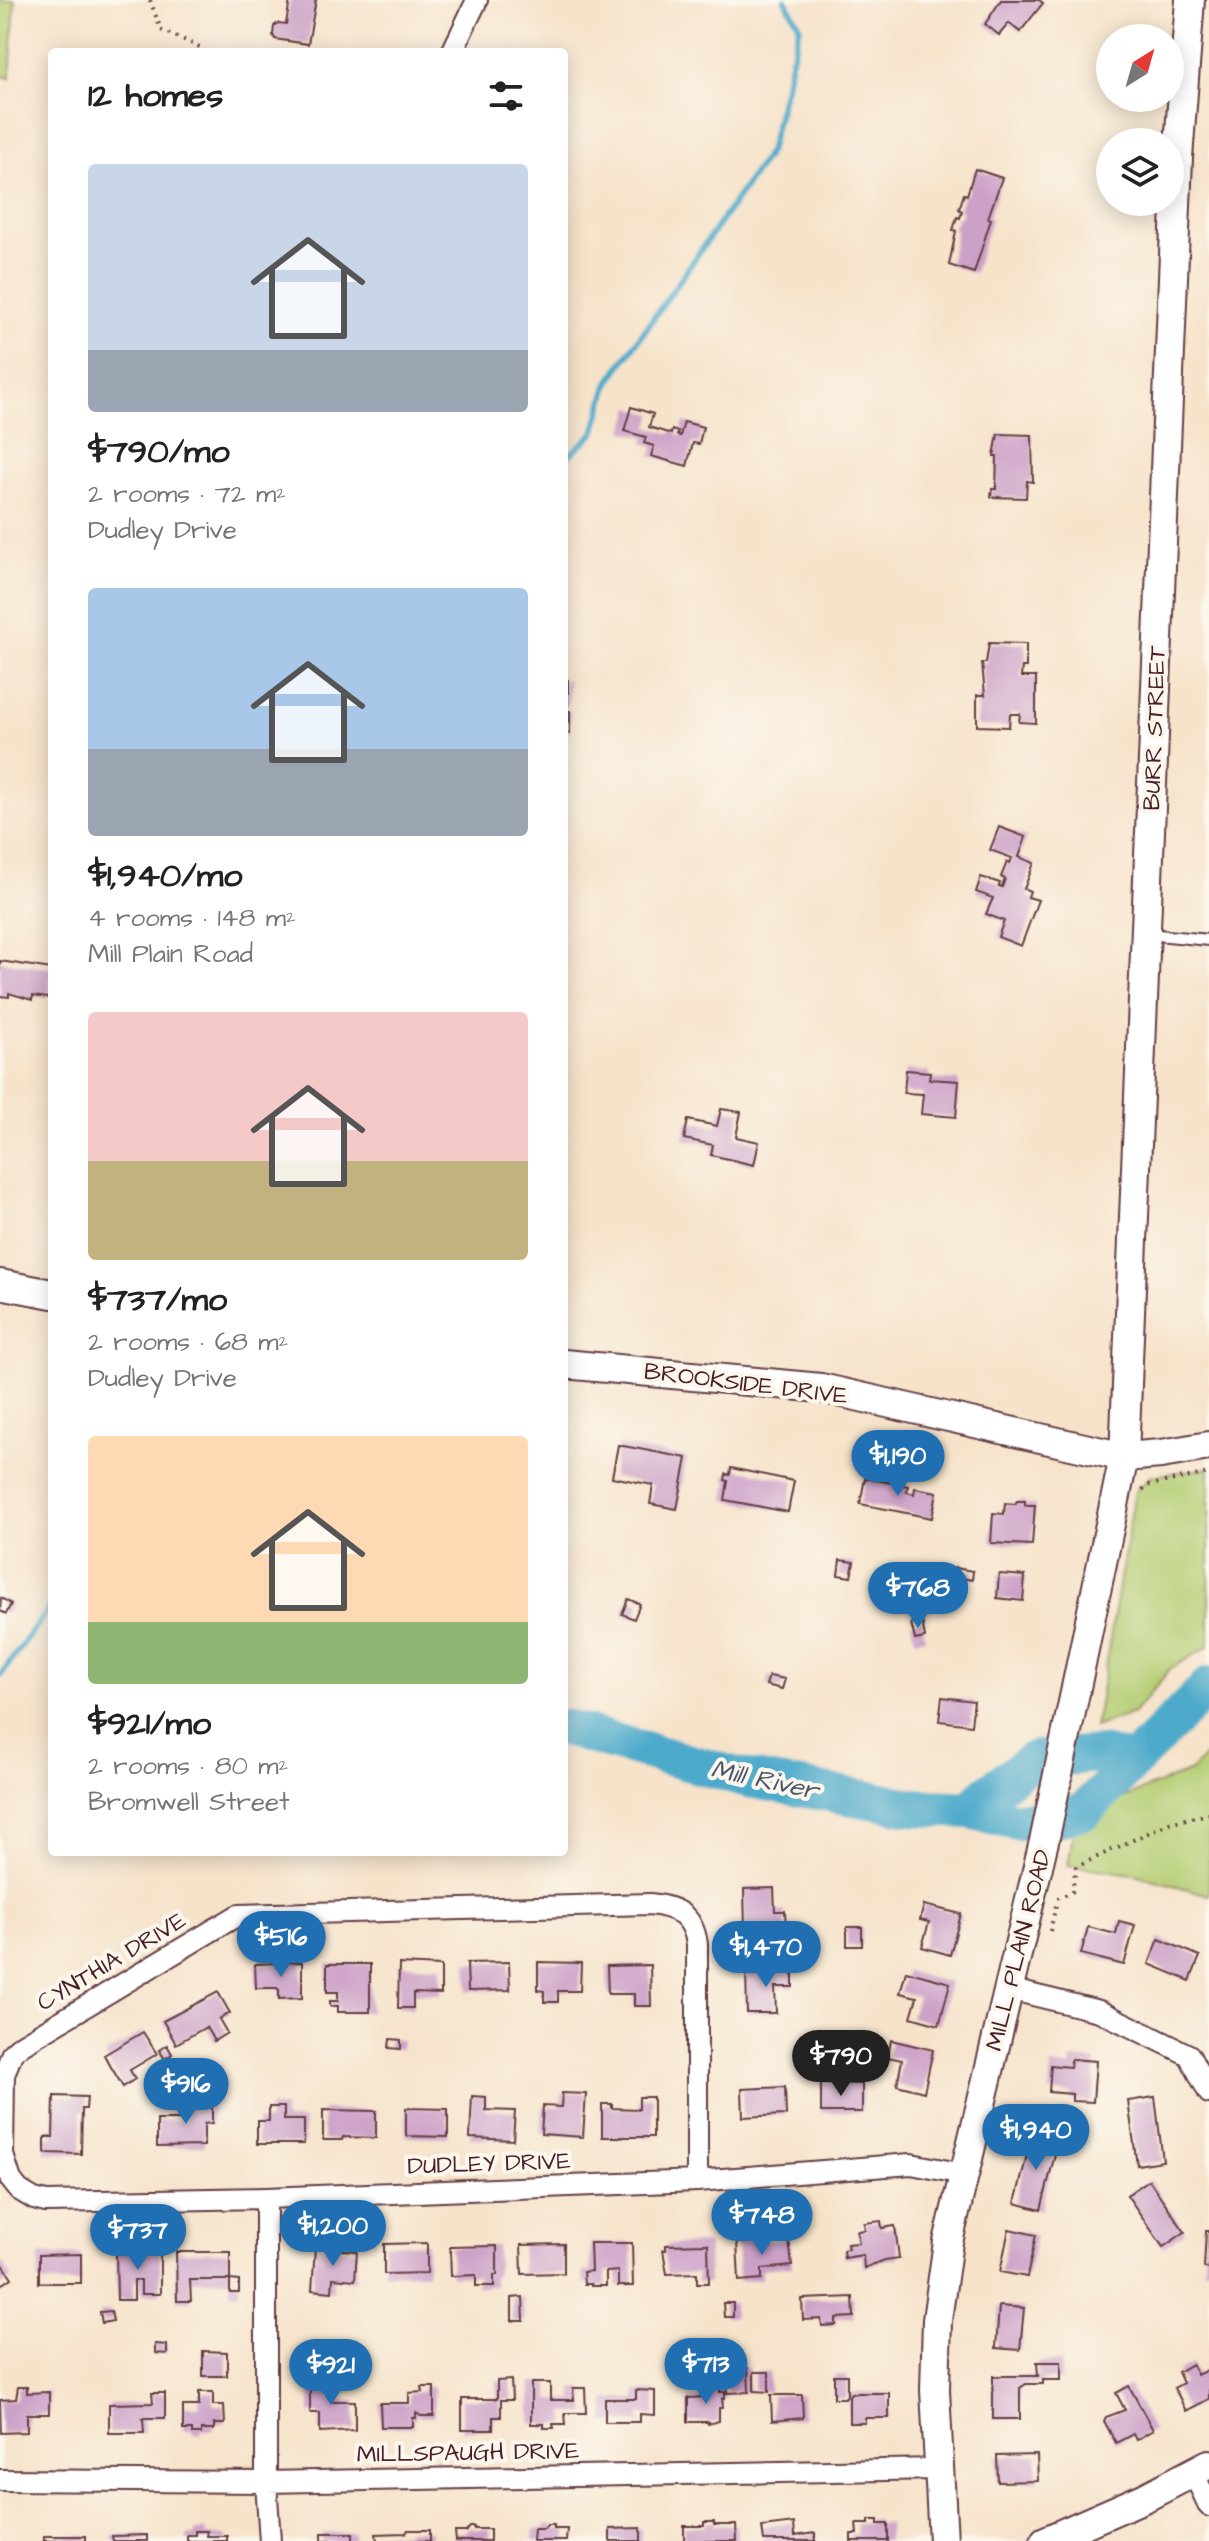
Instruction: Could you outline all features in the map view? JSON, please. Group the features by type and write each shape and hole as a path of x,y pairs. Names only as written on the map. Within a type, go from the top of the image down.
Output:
{"main road":[{"name":"BURR STREET","path":"1124,1457 1178,158 1190,0"},
{"path":"0,1284 48,1293"},
{"name":"BROOKSIDE DRIVE","path":"568,1364 821,1388 1124,1457 1209,1446"},
{"name":"MILL PLAIN ROAD","path":"943,2541 935,2390 937,2320 948,2242 1045,1837 1124,1457"},
{"path":"1045,2541 1146,2497 1201,2468"}],"street":[{"path":"454,48 477,0"},
{"name":"CYNTHIA DRIVE","path":"19,2190 11,2180 3,2155 4,2075 12,2053 238,1915 650,1904 677,1910 695,1931 697,2181"},
{"path":"1008,1989 1099,2011 1189,2055 1209,2093"},
{"name":"DUDLEY DRIVE","path":"19,2190 34,2199 58,2203 697,2181 911,2164 964,2174"},
{"path":"266,2198 266,2482 270,2541"},
{"path":"1201,2468 1209,2506"},
{"name":"MILLSPAUGH DRIVE","path":"0,2480 266,2482 938,2469"}],"lane":[{"path":"1146,934 1209,940"}],"path":[{"path":"150,0 161,30 202,48"},
{"path":"1141,1495 1145,1486 1209,1473"},
{"path":"1057,1898 1072,1892 1076,1867 1169,1823 1209,1814"}],"green space":[{"path":"0,0 15,0 10,78 0,76"},
{"path":"1209,1468 1209,1646 1170,1669 1134,1713 1095,1727 1135,1492 1151,1476"},
{"path":"1209,1752 1209,1895 1134,1874 1068,1865 1074,1829 1125,1797 1191,1771"}],"building":[{"path":"290,0 316,0 308,44 275,39 273,35 274,26 286,24"},
{"path":"1001,0 1039,0 1043,3 1020,32 1009,23 999,35 985,24"},
{"path":"975,169 1002,178 974,273 949,265 956,231 953,230 957,217 960,218 962,211 959,209"},
{"path":"631,407 653,414 649,427 671,434 672,430 680,436 684,422 703,427 699,444 693,443 687,466 651,456 654,446 644,443 646,437 624,431"},
{"path":"998,434 1032,435 1033,482 1027,481 1026,498 991,497 992,489 996,489 997,456 994,456"},
{"path":"989,643 1026,644 1026,667 1022,667 1021,677 1036,677 1036,723 1019,722 1020,714 1010,714 1009,727 977,726 977,695 985,695 982,663 986,663"},
{"path":"568,711 570,711 568,733"},
{"path":"999,827 1026,837 1019,857 1034,863 1024,889 1030,891 1028,897 1038,900 1021,946 998,937 1004,921 986,914 993,898 976,892 981,877 1000,883 1002,887 1005,879 1001,877 1012,858 990,850"},
{"path":"0,961 48,968 48,998 33,996 32,1000 9,993 9,997 0,996"},
{"path":"906,1070 930,1072 929,1079 959,1081 956,1117 921,1114 923,1094 904,1093"},
{"path":"721,1109 741,1112 736,1137 759,1142 754,1165 711,1155 713,1145 684,1139 688,1120 717,1126"},
{"path":"618,1445 687,1458 677,1509 650,1504 653,1485 612,1477"},
{"path":"731,1468 794,1481 788,1512 725,1500 726,1474 730,1475"},
{"path":"865,1478 908,1486 907,1492 914,1494 915,1488 937,1492 932,1518 860,1504"},
{"path":"1017,1501 1035,1505 1032,1545 991,1543 993,1513 1004,1514 1005,1503 1015,1504"},
{"path":"840,1560 854,1562 851,1577 838,1575"},
{"path":"955,1568 973,1571 972,1580 953,1576"},
{"path":"999,1574 1025,1576 1023,1601 997,1598"},
{"path":"953,1585 964,1587 962,1598 951,1596"},
{"path":"1,1598 11,1604 6,1614 0,1611"},
{"path":"628,1599 640,1604 634,1619 622,1614"},
{"path":"922,1620 925,1638 915,1640 911,1623"},
{"path":"769,1676 785,1679 782,1689 766,1685"},
{"path":"942,1697 974,1701 971,1725 939,1721"},
{"path":"774,1888 775,1911 785,1911 786,1930 745,1931 744,1889"},
{"path":"924,1905 961,1914 950,1955 922,1947 929,1922 920,1920"},
{"path":"1119,1921 1135,1925 1124,1965 1081,1954 1088,1927 1116,1934"},
{"path":"847,1927 862,1927 862,1946 847,1946"},
{"path":"1159,1939 1200,1956 1190,1981 1149,1964"},
{"path":"302,1962 302,1998 279,1999 277,1988 256,1988 255,1964"},
{"path":"509,1962 510,1990 468,1991 467,1963"},
{"path":"538,1962 581,1963 580,1991 558,1991 558,2002 544,2002 544,1991 538,1990"},
{"path":"327,1964 370,1964 370,2012 338,2012 338,2006 330,2006 330,2001 338,2001 338,1992 327,1992"},
{"path":"399,1964 441,1966 441,1994 413,1993 413,2008 398,2008"},
{"path":"650,1965 651,2006 634,2006 634,1994 608,1994 607,1966"},
{"path":"793,1970 793,1987 775,1987 776,2013 747,2013 746,1971"},
{"path":"906,1971 950,1983 939,2025 911,2017 917,1997 900,1993"},
{"path":"218,1992 230,2013 219,2019 227,2033 214,2041 206,2027 176,2044 163,2021"},
{"path":"143,2032 157,2054 130,2070 135,2079 123,2087 104,2055"},
{"path":"390,2039 401,2040 401,2049 389,2048"},
{"path":"891,2040 933,2050 924,2092 897,2085 902,2060 888,2057"},
{"path":"167,2045 172,2054 165,2059 159,2050"},
{"path":"807,2056 827,2057 827,2080 808,2080"},
{"path":"1071,2059 1096,2061 1093,2102 1072,2101 1072,2094 1049,2092 1051,2065 1070,2067"},
{"path":"821,2083 862,2084 862,2112 821,2112"},
{"path":"785,2087 786,2115 743,2117 742,2089"},
{"path":"562,2093 586,2094 583,2137 541,2134 543,2106 561,2107"},
{"path":"54,2096 87,2097 86,2109 82,2109 81,2154 45,2153 45,2137 53,2137"},
{"path":"472,2096 486,2097 486,2110 515,2111 513,2140 470,2138"},
{"path":"639,2097 653,2097 653,2137 602,2137 602,2104 612,2104 612,2108 639,2109"},
{"path":"1155,2097 1163,2161 1137,2165 1128,2101"},
{"path":"185,2099 204,2099 204,2105 212,2105 212,2123 204,2124 204,2146 157,2147 157,2120 186,2120"},
{"path":"269,2107 284,2107 284,2120 304,2120 304,2144 257,2144 257,2121 269,2121"},
{"path":"406,2108 448,2109 448,2137 406,2136"},
{"path":"323,2110 376,2111 376,2138 323,2140"},
{"path":"1032,2135 1058,2142 1041,2210 1015,2203"},
{"path":"1149,2180 1185,2232 1163,2247 1127,2195"},
{"path":"881,2221 882,2228 895,2226 899,2258 864,2268 863,2255 844,2258 843,2250 848,2249 847,2244 859,2243 857,2231 865,2230 864,2223"},
{"path":"1009,2229 1036,2235 1027,2277 1000,2272"},
{"path":"1206,2230 1209,2230 1209,2269 1204,2268"},
{"path":"789,2240 792,2266 762,2269 762,2279 739,2281 737,2241"},
{"path":"427,2243 427,2273 384,2274 384,2244"},
{"path":"590,2243 632,2243 633,2286 618,2286 618,2271 606,2272 606,2286 584,2284 583,2272 591,2271"},
{"path":"564,2244 564,2273 522,2274 521,2245"},
{"path":"708,2244 709,2283 697,2283 697,2273 667,2274 663,2250 666,2250 666,2245"},
{"path":"497,2246 494,2286 476,2286 476,2275 451,2276 450,2247"},
{"path":"315,2248 357,2251 355,2280 333,2278 332,2292 312,2290"},
{"path":"116,2250 160,2250 160,2294 141,2294 141,2280 134,2280 134,2300 117,2300"},
{"path":"176,2252 230,2252 230,2280 190,2280 191,2301 177,2301"},
{"path":"81,2254 81,2283 39,2283 39,2255"},
{"path":"0,2260 12,2278 0,2286"},
{"path":"230,2280 239,2281 239,2293 230,2293"},
{"path":"523,2297 524,2321 512,2321 512,2298"},
{"path":"853,2297 854,2317 836,2318 836,2325 822,2326 821,2319 803,2320 802,2299"},
{"path":"723,2303 733,2303 733,2317 724,2317"},
{"path":"999,2306 1024,2308 1020,2350 996,2348"},
{"path":"111,2311 113,2321 102,2323 100,2312"},
{"path":"155,2344 167,2345 167,2354 155,2353"},
{"path":"203,2351 227,2352 227,2376 203,2376"},
{"path":"1037,2362 1061,2362 1061,2380 1026,2384 1020,2388 1020,2419 993,2419 993,2376 1038,2376"},
{"path":"1192,2364 1197,2375 1209,2369 1209,2399 1186,2411 1174,2388 1183,2383 1178,2372"},
{"path":"748,2368 749,2392 727,2393 725,2369"},
{"path":"754,2372 769,2372 769,2392 754,2391"},
{"path":"834,2375 847,2375 845,2398 834,2398"},
{"path":"310,2377 332,2377 332,2401 355,2401 355,2430 320,2432 320,2413 310,2413"},
{"path":"511,2380 512,2400 501,2400 501,2417 493,2417 493,2430 462,2430 462,2399 497,2399 497,2381"},
{"path":"531,2383 550,2383 550,2400 574,2400 573,2388 585,2388 586,2413 565,2413 566,2424 553,2424 554,2428 531,2424"},
{"path":"720,2385 720,2392 725,2392 725,2398 722,2398 723,2408 719,2408 719,2421 708,2424 688,2422 688,2398 706,2397 706,2386"},
{"path":"1129,2386 1153,2430 1136,2440 1133,2434 1116,2443 1104,2421 1106,2417 1125,2410 1116,2393"},
{"path":"18,2387 27,2387 27,2393 49,2392 49,2414 27,2414 27,2432 1,2433 0,2400 16,2399"},
{"path":"422,2387 434,2387 434,2416 416,2413 413,2427 381,2427 380,2403 409,2403 409,2393 423,2392"},
{"path":"636,2390 655,2391 655,2415 640,2414 640,2422 605,2422 605,2399 636,2399"},
{"path":"199,2392 213,2392 213,2405 224,2405 225,2424 214,2424 214,2430 192,2434 192,2430 183,2430 183,2406 199,2406"},
{"path":"152,2393 165,2393 165,2418 143,2418 144,2433 109,2433 109,2404 153,2403"},
{"path":"851,2393 889,2393 889,2418 865,2418 865,2423 849,2423"},
{"path":"771,2395 802,2395 803,2418 772,2421"},
{"path":"1037,2455 1038,2481 998,2482 997,2456"},
{"path":"869,2520 888,2524 888,2541 851,2541 851,2534 857,2534 856,2524 869,2524"},
{"path":"704,2522 736,2525 737,2541 684,2541 684,2526 704,2526"},
{"path":"794,2523 795,2536 815,2533 816,2541 764,2541 762,2527"},
{"path":"547,2525 554,2525 554,2529 567,2529 566,2541 533,2541 534,2529 544,2529"},
{"path":"470,2527 490,2529 490,2541 456,2541 455,2532 466,2532"},
{"path":"641,2528 641,2541 610,2541 610,2529"},
{"path":"408,2530 430,2530 430,2541 377,2541 376,2534 406,2533"},
{"path":"195,2531 207,2531 206,2536 227,2536 227,2541 187,2541 187,2535 195,2535"},
{"path":"322,2533 353,2533 353,2541 322,2541"},
{"path":"147,2535 147,2541 113,2541 112,2536"},
{"path":"44,2536 86,2536 86,2541 44,2541"}],"waterway":[{"path":"568,456 594,433 609,382 769,152 800,26 785,0"},
{"name":"Mill River","path":"0,1676 48,1610"},
{"name":"Mill River","path":"568,1729 748,1779 912,1807 970,1810 1017,1821 1058,1818 1084,1811 1209,1686"},
{"name":"Mill River","path":"970,1810 986,1794 1035,1759 1100,1754 1134,1761"}]}
